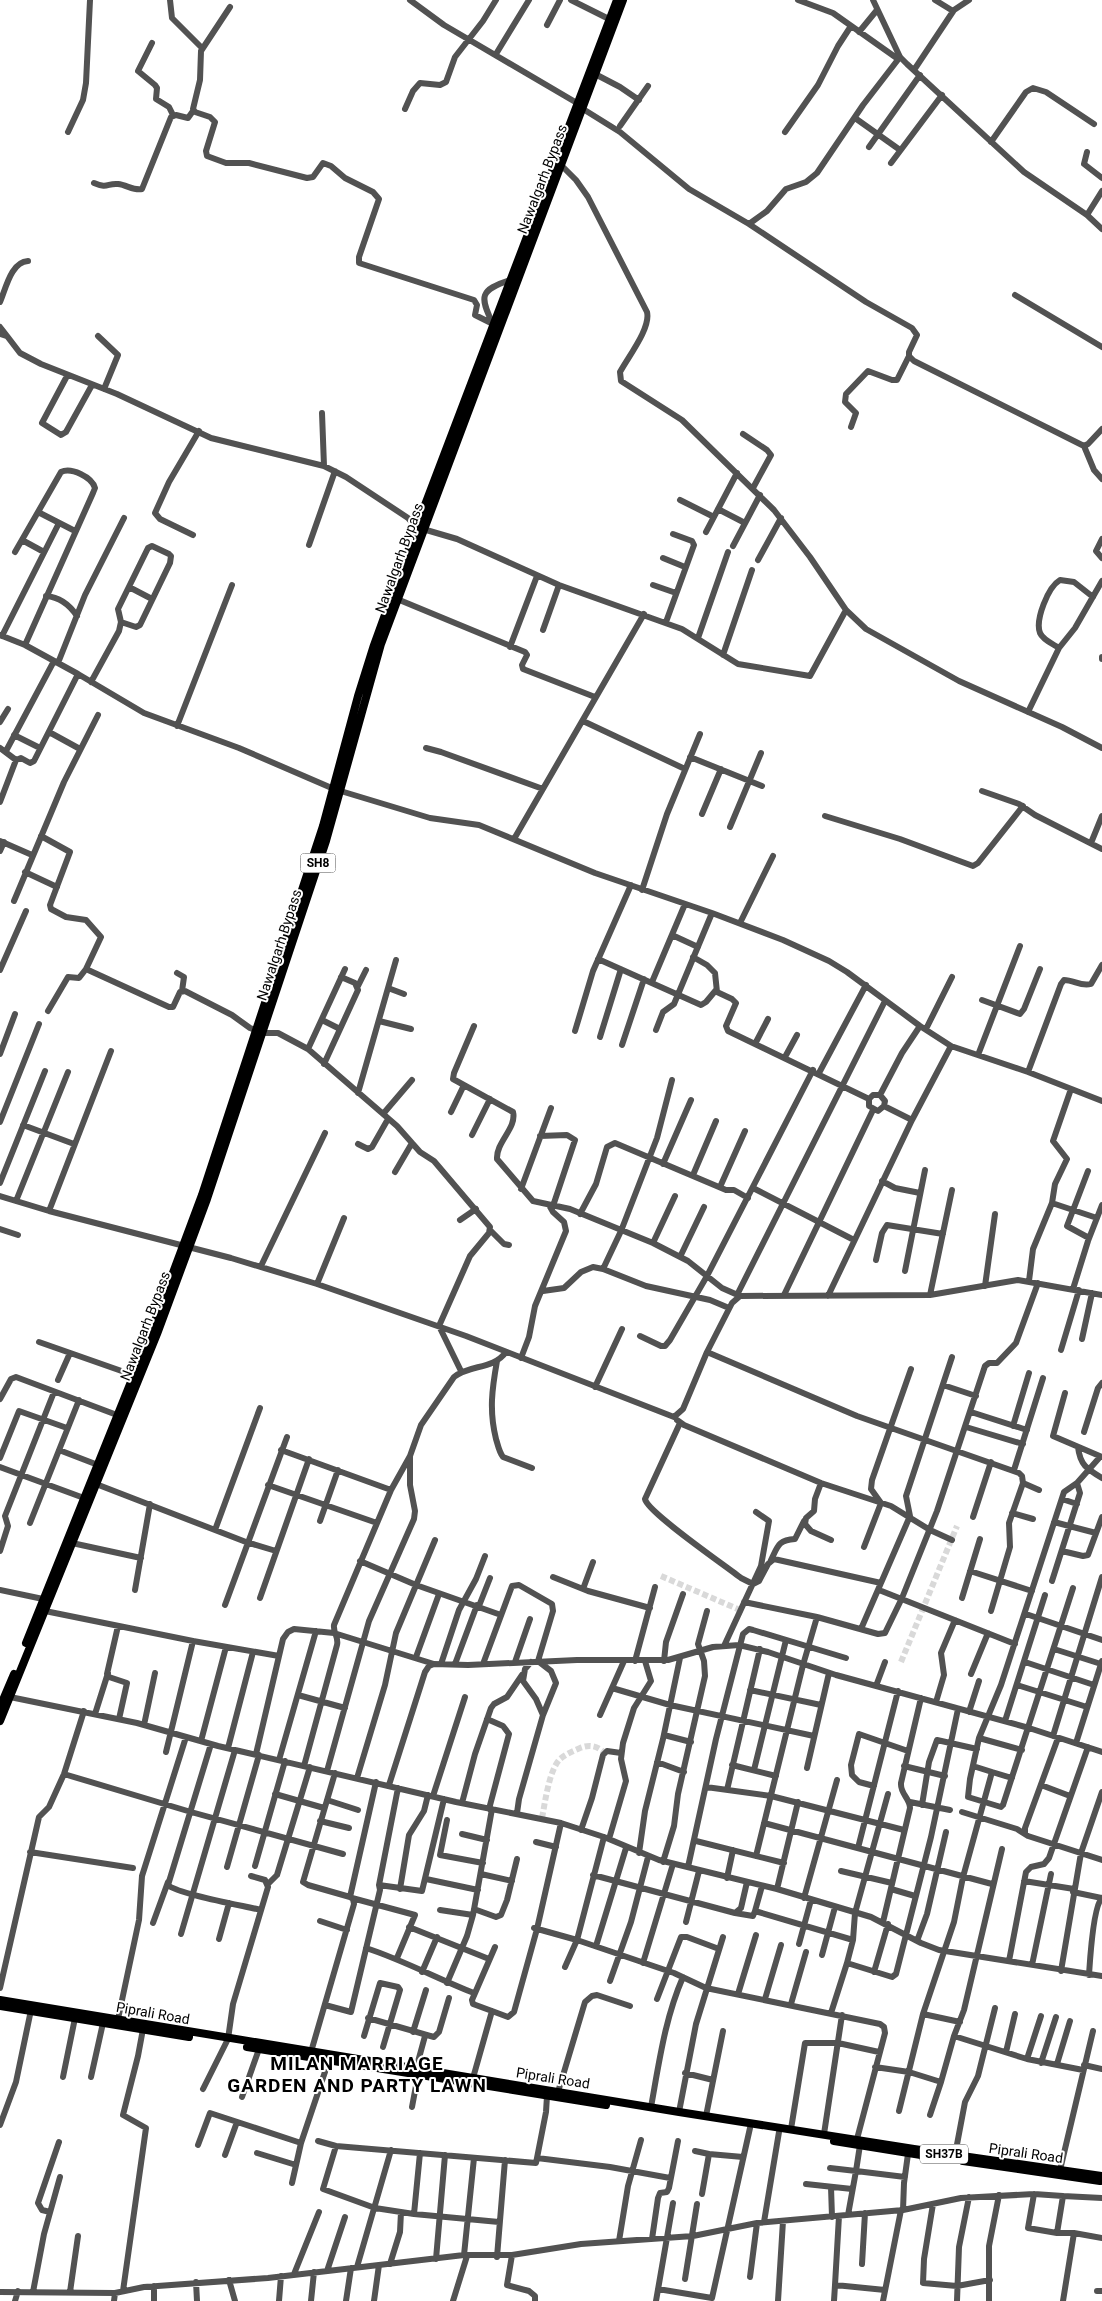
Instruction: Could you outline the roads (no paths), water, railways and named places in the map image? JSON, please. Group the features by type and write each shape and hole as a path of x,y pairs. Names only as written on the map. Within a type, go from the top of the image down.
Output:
{"main road":[{"name":"Nawalgarh Bypass","path":"0,1706 186,1246 207,1199 260,1032 326,841 365,674 561,165 617,0"},
{"name":"Nawalgarh Bypass","path":"337,790 368,685 420,528 510,280 581,103 595,74 623,0"},
{"name":"Nawalgarh Bypass","path":"0,1721 157,1334 186,1246"},
{"name":"Piprali Road","path":"0,2000 118,2019 227,2041 311,2052 417,2072 473,2078 824,2134 858,2142 1102,2176"},
{"path":"0,2006 227,2041 259,2049 417,2072 547,2096 750,2128 858,2142 908,2154 1102,2181"}],"street":[{"path":"68,132 83,100 86,83 90,0"},
{"path":"170,0 172,18 202,48"},
{"path":"410,0 430,16 581,103 689,189 749,224 866,302 912,328 916,335 909,356 897,380 868,371 846,394 845,402 856,413 851,427"},
{"path":"405,109 413,91 420,83 440,85 446,82 455,57 496,0"},
{"path":"496,54 529,0"},
{"path":"547,25 560,0"},
{"path":"571,0 609,19"},
{"path":"798,0 832,13 899,58 942,95 1024,172 1087,215 1102,229"},
{"path":"873,0 899,58"},
{"path":"935,0 953,11"},
{"path":"914,70 953,11 964,1"},
{"path":"152,43 138,71 157,88 156,99 168,108 173,115 187,119 193,111 200,80 202,48 230,7"},
{"path":"859,32 877,10"},
{"path":"785,132 818,85 838,46 851,26"},
{"path":"749,224 762,216 791,186 812,178 899,58"},
{"path":"595,74 620,87 639,100"},
{"path":"869,147 920,75"},
{"path":"620,126 648,86"},
{"path":"991,142 1026,92 1033,88 1046,92 1094,124"},
{"path":"891,163 942,95"},
{"path":"193,111 210,117 215,122 206,151 210,158 226,163 257,165 307,178 312,177 321,165 326,164 334,168 345,178 374,192 378,195 378,203 359,257 359,263 474,300 476,305 475,315 494,324"},
{"path":"94,183 106,187 118,184 137,190 142,189 173,115"},
{"path":"854,118 900,150"},
{"path":"1087,152 1084,164 1102,178"},
{"path":"561,165 588,196 648,318 646,327 620,372 620,378 682,420 760,495 781,518 846,610 866,629 959,681 1102,748"},
{"path":"1087,215 1102,191"},
{"path":"0,302 16,266 28,261"},
{"path":"494,324 486,309 484,295 488,288 510,280"},
{"path":"1015,295 1102,347"},
{"path":"0,327 3,335 20,353 67,376 104,389 222,442 324,466 335,471 408,518 420,528 457,539 559,585 666,622 698,638 723,655 744,666 810,676 846,610"},
{"path":"98,336 118,356 104,389"},
{"path":"909,356 1076,444 1084,446"},
{"path":"67,376 42,423 61,435 66,432 92,385"},
{"path":"322,413 324,466"},
{"path":"1084,446 1102,430"},
{"path":"194,535 160,519 155,514 168,482 199,431"},
{"path":"743,434 767,450 770,455 753,488"},
{"path":"1084,446 1094,470 1102,479"},
{"path":"15,552 61,472 71,470 91,480 95,488 25,645"},
{"path":"309,545 335,471"},
{"path":"706,532 737,473"},
{"path":"733,546 760,495"},
{"path":"680,500 714,517"},
{"path":"718,509 745,523"},
{"path":"38,512 75,531"},
{"path":"16,760 3,749 14,735 56,662 124,518"},
{"path":"758,560 781,518"},
{"path":"59,522 1,635 25,645 144,713 239,748 337,790 430,818 479,825 631,886 740,923 815,954 866,985 885,1001 951,1046 1028,1072 1102,1101"},
{"path":"666,622 694,543 673,534"},
{"path":"1102,539 1096,551 1102,558"},
{"path":"22,540 44,552"},
{"path":"91,682 119,632 121,622 118,609 148,548 155,547 168,554 171,559 138,627 121,622"},
{"path":"698,638 728,552"},
{"path":"663,558 685,567"},
{"path":"723,655 752,570"},
{"path":"510,647 538,576"},
{"path":"1059,648 1043,638 1039,631 1041,614 1053,586 1060,580 1071,580 1093,597"},
{"path":"1028,712 1059,648 1075,628 1102,581"},
{"path":"177,726 232,585"},
{"path":"543,630 559,585"},
{"path":"653,585 676,592"},
{"path":"129,587 152,599"},
{"path":"46,596 53,596 68,604 77,616"},
{"path":"397,599 527,654 522,665 523,669 596,697"},
{"path":"514,840 644,614"},
{"path":"16,760 20,758 32,763 78,674"},
{"path":"0,722 8,709"},
{"path":"14,901 32,855 80,749 98,715"},
{"path":"583,721 685,769"},
{"path":"49,732 80,749"},
{"path":"642,890 667,814 700,734"},
{"path":"14,735 40,748"},
{"path":"426,748 543,789"},
{"path":"730,827 761,753"},
{"path":"690,757 762,786"},
{"path":"0,802 16,760"},
{"path":"702,814 721,769"},
{"path":"982,791 1023,806 1102,849"},
{"path":"825,816 900,839 973,866 978,863 1023,806"},
{"path":"1091,843 1102,816"},
{"path":"41,836 70,852 70,858 57,887 51,909 66,916 86,920 101,937 86,969 79,978 68,977 48,1012"},
{"path":"0,851 2,842 32,855"},
{"path":"740,923 773,856"},
{"path":"25,872 57,887"},
{"path":"575,1031 598,959 631,886"},
{"path":"652,982 685,904"},
{"path":"0,969 26,910"},
{"path":"656,1030 663,1012 671,1007 678,994 712,913"},
{"path":"672,936 698,947"},
{"path":"978,1055 1020,946"},
{"path":"598,959 704,1004 716,990 715,973 707,965 693,957"},
{"path":"358,1093 396,960"},
{"path":"1028,1072 1061,984 1064,980 1068,980 1085,986 1091,984 1102,965"},
{"path":"308,1049 345,968"},
{"path":"86,969 169,1007 174,1005 182,991 184,977 177,972"},
{"path":"600,1037 621,969"},
{"path":"982,1000 1017,1013 1023,1012 1040,969"},
{"path":"324,1064 366,970"},
{"path":"341,977 358,986"},
{"path":"880,1095 902,1053 923,1028 952,977"},
{"path":"622,1045 644,979"},
{"path":"640,1336 665,1346 707,1276 816,1072 866,985"},
{"path":"388,988 404,994"},
{"path":"716,990 736,1003 726,1026 728,1031 869,1098"},
{"path":"182,991 222,1010 260,1032 278,1033 308,1049 385,1116 420,1152 434,1161 489,1225 490,1230 504,1244 509,1245"},
{"path":"674,1417 683,1409 707,1352 729,1308 739,1295 841,1084 885,1001"},
{"path":"0,1054 15,1014"},
{"path":"755,1044 768,1019"},
{"path":"322,1020 340,1029"},
{"path":"378,1021 411,1029"},
{"path":"0,1122 39,1024"},
{"path":"474,1026 453,1076 456,1081 513,1112 513,1119 498,1148 497,1159 521,1189 533,1201 580,1214 653,1243 696,1266 722,1288 739,1295 930,1295 985,1286 1007,1280 1038,1282 1102,1295"},
{"path":"785,1058 797,1036"},
{"path":"828,1296 912,1120 951,1046"},
{"path":"49,1211 111,1051"},
{"path":"0,1183 45,1071"},
{"path":"16,1201 68,1072"},
{"path":"358,1144 368,1149 372,1147 385,1116 412,1080"},
{"path":"603,1269 621,1231 657,1138 672,1080"},
{"path":"451,1112 464,1085"},
{"path":"1029,1281 1033,1249 1052,1203 1055,1184 1067,1159 1053,1141 1071,1089"},
{"path":"873,1095 880,1095 885,1101 884,1106 878,1111 873,1110 868,1104 869,1098 873,1095"},
{"path":"472,1135 490,1099"},
{"path":"663,1164 691,1100"},
{"path":"884,1106 912,1120"},
{"path":"521,1189 551,1108"},
{"path":"784,1295 873,1110"},
{"path":"693,1175 716,1121"},
{"path":"23,1125 74,1144"},
{"path":"720,1187 745,1130"},
{"path":"261,1266 325,1133"},
{"path":"520,1358 529,1337 534,1311 566,1228 564,1222 553,1212 551,1205 576,1140 567,1135 540,1136"},
{"path":"395,1172 412,1142"},
{"path":"580,1214 591,1195 604,1154 610,1144 615,1143 720,1187 737,1191 748,1198"},
{"path":"904,1272 925,1170"},
{"path":"1088,1171 1067,1224 1068,1227 1089,1238"},
{"path":"882,1181 895,1188 920,1193"},
{"path":"753,1188 854,1240"},
{"path":"930,1295 952,1190"},
{"path":"0,1196 49,1211 261,1266 439,1326 674,1417 680,1422 820,1483 881,1503 910,1516 930,1530 952,1540"},
{"path":"653,1243 675,1196"},
{"path":"1052,1203 1097,1218"},
{"path":"1061,1350 1089,1238 1102,1205"},
{"path":"680,1257 704,1207"},
{"path":"460,1220 476,1209"},
{"path":"985,1286 995,1214"},
{"path":"317,1284 344,1218"},
{"path":"876,1260 884,1227 890,1224 942,1234"},
{"path":"0,1230 18,1236"},
{"path":"461,1371 439,1326 470,1256 490,1230"},
{"path":"542,1291 564,1288 586,1268 603,1269 646,1286 710,1300 729,1308"},
{"path":"744,1602 817,1617 878,1634 885,1633 902,1598 930,1530 971,1412 984,1366 999,1361 1016,1343 1038,1282"},
{"path":"1082,1339 1092,1293"},
{"path":"595,1387 622,1330"},
{"path":"39,1342 133,1376"},
{"path":"506,1352 498,1361 491,1405 492,1423 498,1448 503,1457 532,1468"},
{"path":"707,1352 891,1428 1014,1470 1022,1476 1023,1483 1008,1528 1010,1547 991,1611"},
{"path":"58,1380 70,1353"},
{"path":"861,1629 910,1516 906,1496 952,1357"},
{"path":"203,2090 227,2041 233,2004 268,1884 277,1875 300,1801 321,1702 338,1640 334,1633 334,1625 391,1490 410,1456 427,1415 454,1377 461,1371 498,1361"},
{"path":"881,1503 873,1493 871,1485 911,1369"},
{"path":"1013,1426 1029,1373"},
{"path":"0,1399 13,1377 118,1415"},
{"path":"1014,1470 1042,1378"},
{"path":"1084,1432 1098,1388 1102,1383"},
{"path":"943,1386 976,1396"},
{"path":"0,1551 8,1526 5,1516 54,1392"},
{"path":"1065,1393 1054,1436 1101,1457 1077,1482 1066,1489 1062,1498 1026,1614 989,1717 979,1738 968,1797 1001,1807 1022,1750 1073,1588"},
{"path":"30,1523 78,1400"},
{"path":"215,1530 260,1408"},
{"path":"0,1458 19,1411 67,1428"},
{"path":"971,1412 1026,1430"},
{"path":"680,1422 646,1495 646,1502 694,1542 741,1578 753,1584"},
{"path":"966,1427 1023,1444"},
{"path":"225,1605 246,1542 286,1437"},
{"path":"1078,1447 1080,1461 1102,1478"},
{"path":"59,1450 98,1465"},
{"path":"281,1450 391,1490"},
{"path":"327,1771 362,1641 416,1511 410,1486 410,1456"},
{"path":"260,1598 309,1460"},
{"path":"973,1517 991,1462"},
{"path":"0,1467 84,1498"},
{"path":"320,1521 338,1470"},
{"path":"1052,1581 1081,1490 1077,1482"},
{"path":"753,1584 759,1581 781,1541 786,1538 794,1539 804,1521 814,1511 815,1499 820,1483"},
{"path":"1023,1483 1039,1490"},
{"path":"96,1484 246,1542 276,1551"},
{"path":"268,1485 377,1523"},
{"path":"1062,1498 1077,1504"},
{"path":"864,1548 881,1503"},
{"path":"135,1590 150,1504"},
{"path":"724,1646 761,1566 770,1526 769,1521 756,1512"},
{"path":"1012,1513 1033,1519"},
{"path":"1062,1551 1086,1556 1102,1516"},
{"path":"804,1521 810,1531 831,1540"},
{"path":"1054,1522 1096,1533"},
{"path":"962,1598 980,1539"},
{"path":"357,1778 385,1684 396,1634 435,1540"},
{"path":"72,1543 141,1558"},
{"path":"441,1664 464,1600 476,1579 485,1556"},
{"path":"771,1560 774,1559 880,1586 902,1598 1015,1644"},
{"path":"360,1561 439,1594 464,1600 501,1614"},
{"path":"583,1589 593,1562"},
{"path":"970,1571 1000,1579 1032,1591"},
{"path":"553,1577 583,1589 650,1608"},
{"path":"1025,1833 1025,1828 1041,1786 1056,1737 1064,1700 1102,1577"},
{"path":"455,1664 490,1578"},
{"path":"462,1803 475,1754 494,1704 506,1697 534,1662 553,1611 552,1604 515,1584 510,1589 483,1664"},
{"path":"635,1661 656,1587"},
{"path":"0,1590 44,1600"},
{"path":"416,1657 439,1594"},
{"path":"664,1660 666,1642 683,1594"},
{"path":"1005,1721 1045,1595"},
{"path":"45,1610 193,1641 279,1656"},
{"path":"663,1862 674,1826 678,1794 698,1711 706,1668 698,1644 707,1612"},
{"path":"1026,1614 1102,1640"},
{"path":"756,1856 803,1665 817,1617"},
{"path":"515,1662 530,1619"},
{"path":"936,1702 944,1675 941,1653 955,1620"},
{"path":"95,1714 108,1673 118,1626"},
{"path":"227,1867 240,1826 258,1755 283,1639 288,1632 299,1628 334,1633 434,1664 664,1660 680,1658 699,1651 724,1646 739,1645 760,1649 828,1673 1029,1728 1101,1752 1102,1744"},
{"path":"688,1867 696,1841 722,1716 743,1634 748,1629 846,1658"},
{"path":"255,1866 316,1631"},
{"path":"972,1674 988,1633"},
{"path":"754,1770 786,1640"},
{"path":"166,1752 193,1641"},
{"path":"201,1741 226,1647"},
{"path":"727,1790 760,1649"},
{"path":"1054,1649 1101,1663 1076,1743"},
{"path":"181,1934 232,1749 253,1652"},
{"path":"638,1853 644,1811 664,1735 680,1658"},
{"path":"600,1715 624,1661"},
{"path":"565,1967 577,1940 593,1875 626,1781 621,1753 629,1721 651,1681 645,1661"},
{"path":"517,1813 519,1799 543,1715 556,1683 551,1671 534,1662"},
{"path":"876,1686 885,1662"},
{"path":"1025,1662 1094,1685"},
{"path":"389,1785 426,1672 429,1666 434,1664"},
{"path":"144,1725 155,1672"},
{"path":"108,1673 110,1677 127,1683 119,1719"},
{"path":"807,1768 828,1673"},
{"path":"522,1675 523,1681 536,1699 543,1715"},
{"path":"969,1712 979,1681"},
{"path":"1017,1685 1087,1707"},
{"path":"612,1688 640,1698 814,1736"},
{"path":"750,1690 821,1705"},
{"path":"858,1848 898,1691"},
{"path":"298,1695 345,1708"},
{"path":"10,1697 119,1719 211,1744 430,1796 561,1823 606,1838 663,1862 777,1889 886,1923 917,1941 945,1952 1102,1976"},
{"path":"400,1889 409,1835 424,1811 430,1796 464,1697"},
{"path":"874,1972 886,1923 891,1886 910,1808 910,1802 900,1789 921,1698"},
{"path":"847,1963 894,1977 907,1935 922,1867 938,1808 958,1709"},
{"path":"0,1988 39,1817 49,1807 64,1774 84,1711"},
{"path":"447,1983 463,1948 473,1912 487,1840 490,1809 509,1734 508,1729 488,1719"},
{"path":"874,1786 860,1782 852,1775 852,1765 859,1734 908,1751"},
{"path":"664,1735 691,1742"},
{"path":"118,2019 139,1920 142,1876 186,1737"},
{"path":"979,1738 1022,1750"},
{"path":"922,1805 935,1742 939,1740 976,1749"},
{"path":"153,1923 211,1744"},
{"path":"1008,1961 1028,1869 1047,1862 1055,1845 1057,1832 1088,1747"},
{"path":"581,1830 592,1798 603,1755 607,1751 621,1753"},
{"path":"657,1762 684,1772"},
{"path":"732,1765 776,1776"},
{"path":"904,1766 945,1776"},
{"path":"973,1766 1012,1778"},
{"path":"899,2111 923,2014 954,1922 962,1877 992,1772"},
{"path":"335,1773 303,1882 415,1915 397,1958"},
{"path":"64,1774 214,1819 343,1854"},
{"path":"804,1898 836,1780"},
{"path":"311,2052 354,1904 351,1897 376,1782"},
{"path":"1041,1786 1070,1796"},
{"path":"706,1787 771,1796 904,1830"},
{"path":"325,2004 350,2012 380,1890 379,1885 398,1788"},
{"path":"1061,1971 1073,1891 1081,1853 1100,1807 1102,1792"},
{"path":"275,1794 324,1808"},
{"path":"831,2013 853,1940 855,1913 888,1794"},
{"path":"379,1885 422,1891 444,1799"},
{"path":"327,1800 358,1810"},
{"path":"777,1889 793,1830 798,1802"},
{"path":"910,1802 950,1810"},
{"path":"962,1812 1102,1860"},
{"path":"447,1820 440,1855 483,1863"},
{"path":"320,1821 349,1828"},
{"path":"495,1947 472,2000 473,2004 508,2017 514,2012 561,1823"},
{"path":"764,1823 922,1867 992,1884"},
{"path":"917,1941 926,1914 946,1832"},
{"path":"462,1834 487,1840"},
{"path":"696,1841 784,1863"},
{"path":"536,1842 556,1847"},
{"path":"596,1946 605,1923 626,1848"},
{"path":"930,2115 960,2022 1002,1849"},
{"path":"727,1878 733,1850"},
{"path":"30,1852 133,1868"},
{"path":"610,1982 620,1955 648,1857"},
{"path":"440,1910 501,1915 517,1859"},
{"path":"642,1963 673,1864"},
{"path":"686,1922 699,1870"},
{"path":"841,1871 865,1877 915,1896"},
{"path":"481,1874 512,1881"},
{"path":"1032,1965 1051,1874"},
{"path":"593,1875 750,1917 753,1916 755,1911 762,1886"},
{"path":"251,1876 265,1880 268,1884"},
{"path":"426,1879 478,1890"},
{"path":"168,1881 171,1888 261,1910"},
{"path":"1024,1881 1102,1898 1099,1901 1097,1912 1089,1975"},
{"path":"735,1913 741,1908 746,1882"},
{"path":"799,1944 812,1900"},
{"path":"219,1939 229,1903"},
{"path":"822,1955 835,1907"},
{"path":"755,1911 853,1940"},
{"path":"320,1921 347,1930"},
{"path":"409,1927 489,1959"},
{"path":"536,1928 668,1971 706,1988 791,2004 880,2024 884,2027 885,2033 875,2066 858,2142 856,2171 848,2215"},
{"path":"738,1994 756,1935"},
{"path":"657,1999 681,1937 687,1936 719,1949"},
{"path":"422,1972 437,1937"},
{"path":"679,2112 696,2024 723,1937"},
{"path":"765,1999 781,1945"},
{"path":"366,1948 397,1958 422,1972 474,1993"},
{"path":"791,2004 806,1952"},
{"path":"651,2107 667,2020 683,1977"},
{"path":"364,2036 380,1982 398,1987 400,1990 383,2047"},
{"path":"413,2032 426,1990"},
{"path":"558,2092 585,2002 592,1996 597,1995 630,2006"},
{"path":"368,2018 424,2036 437,2036 449,1998"},
{"path":"955,2155 964,2102 978,2076 994,2008"},
{"path":"0,2125 3,2107 16,2082 32,2010"},
{"path":"473,2078 492,2011"},
{"path":"923,2014 960,2022"},
{"path":"1006,2052 1015,2014"},
{"path":"824,2134 842,2016"},
{"path":"1028,2059 1041,2016"},
{"path":"1041,2063 1056,2017"},
{"path":"62,2077 75,2018"},
{"path":"1056,2064 1070,2021"},
{"path":"91,2077 103,2023"},
{"path":"123,2291 146,2128 123,2115 143,2029"},
{"path":"706,2116 722,2030"},
{"path":"1060,2170 1093,2031"},
{"path":"412,2107 424,2036"},
{"path":"954,2036 1041,2063 1102,2069"},
{"path":"791,2129 805,2043 838,2044 879,2052"},
{"path":"242,2097 259,2049"},
{"path":"292,2183 302,2143 329,2060"},
{"path":"875,2066 909,2072 941,2082"},
{"path":"686,2073 713,2080"},
{"path":"318,2141 336,2146 536,2164 546,2112 547,2096"},
{"path":"198,2145 210,2113 302,2143"},
{"path":"225,2155 237,2122"},
{"path":"658,2289 709,2300 715,2293 726,2228 750,2128"},
{"path":"750,2277 779,2132"},
{"path":"619,2242 632,2170 641,2140"},
{"path":"652,2239 658,2198 660,2193 667,2192 678,2141"},
{"path":"50,2212 42,2210 38,2203 59,2142"},
{"path":"336,2146 323,2189 375,2208 439,2217 499,2222"},
{"path":"346,2301 354,2268 375,2208 392,2150"},
{"path":"695,2151 743,2157"},
{"path":"257,2153 296,2165"},
{"path":"414,2214 420,2153"},
{"path":"702,2194 709,2154"},
{"path":"883,2301 902,2210 908,2154"},
{"path":"436,2259 445,2155"},
{"path":"453,2301 465,2256 474,2158"},
{"path":"537,2158 632,2170 670,2178"},
{"path":"496,2256 505,2160"},
{"path":"830,2168 905,2177"},
{"path":"33,2292 50,2212 60,2176"},
{"path":"806,2184 852,2189"},
{"path":"831,2187 836,2216 834,2301"},
{"path":"1034,2194 1028,2228 1102,2238"},
{"path":"0,2292 115,2293 154,2286 281,2276 465,2256 512,2255 581,2244 693,2236 726,2228 760,2223 902,2210 969,2198 999,2195 1034,2194 1102,2198"},
{"path":"989,2301 989,2246 999,2195"},
{"path":"1057,2233 1063,2196"},
{"path":"957,2301 959,2247 969,2198"},
{"path":"656,2301 673,2203"},
{"path":"685,2279 698,2204"},
{"path":"933,2204 924,2259 923,2283 957,2286 990,2280"},
{"path":"294,2274 319,2212"},
{"path":"390,2264 400,2232 401,2212"},
{"path":"862,2264 865,2213"},
{"path":"327,2271 345,2217"},
{"path":"778,2301 783,2221"},
{"path":"1063,2301 1074,2233"},
{"path":"70,2292 78,2236"},
{"path":"512,2255 507,2285 529,2291 535,2296 535,2301"},
{"path":"374,2301 379,2265"},
{"path":"311,2301 314,2272"},
{"path":"279,2301 281,2276"},
{"path":"229,2280 235,2301"},
{"path":"196,2282 197,2301"},
{"path":"835,2285 885,2290"},
{"path":"154,2286 154,2301"},
{"path":"15,2301 18,2291"},
{"path":"114,2301 115,2293"}],"tunnel":[{"path":"901,1662 957,1526"},
{"path":"661,1576 740,1610"},
{"path":"542,1818 550,1779 560,1759 572,1751 587,1746 596,1747 605,1753"}],"district":[{"name":"MILAN MARRIAGE GARDEN AND PARTY LAWN","path":"357,2074"}]}
